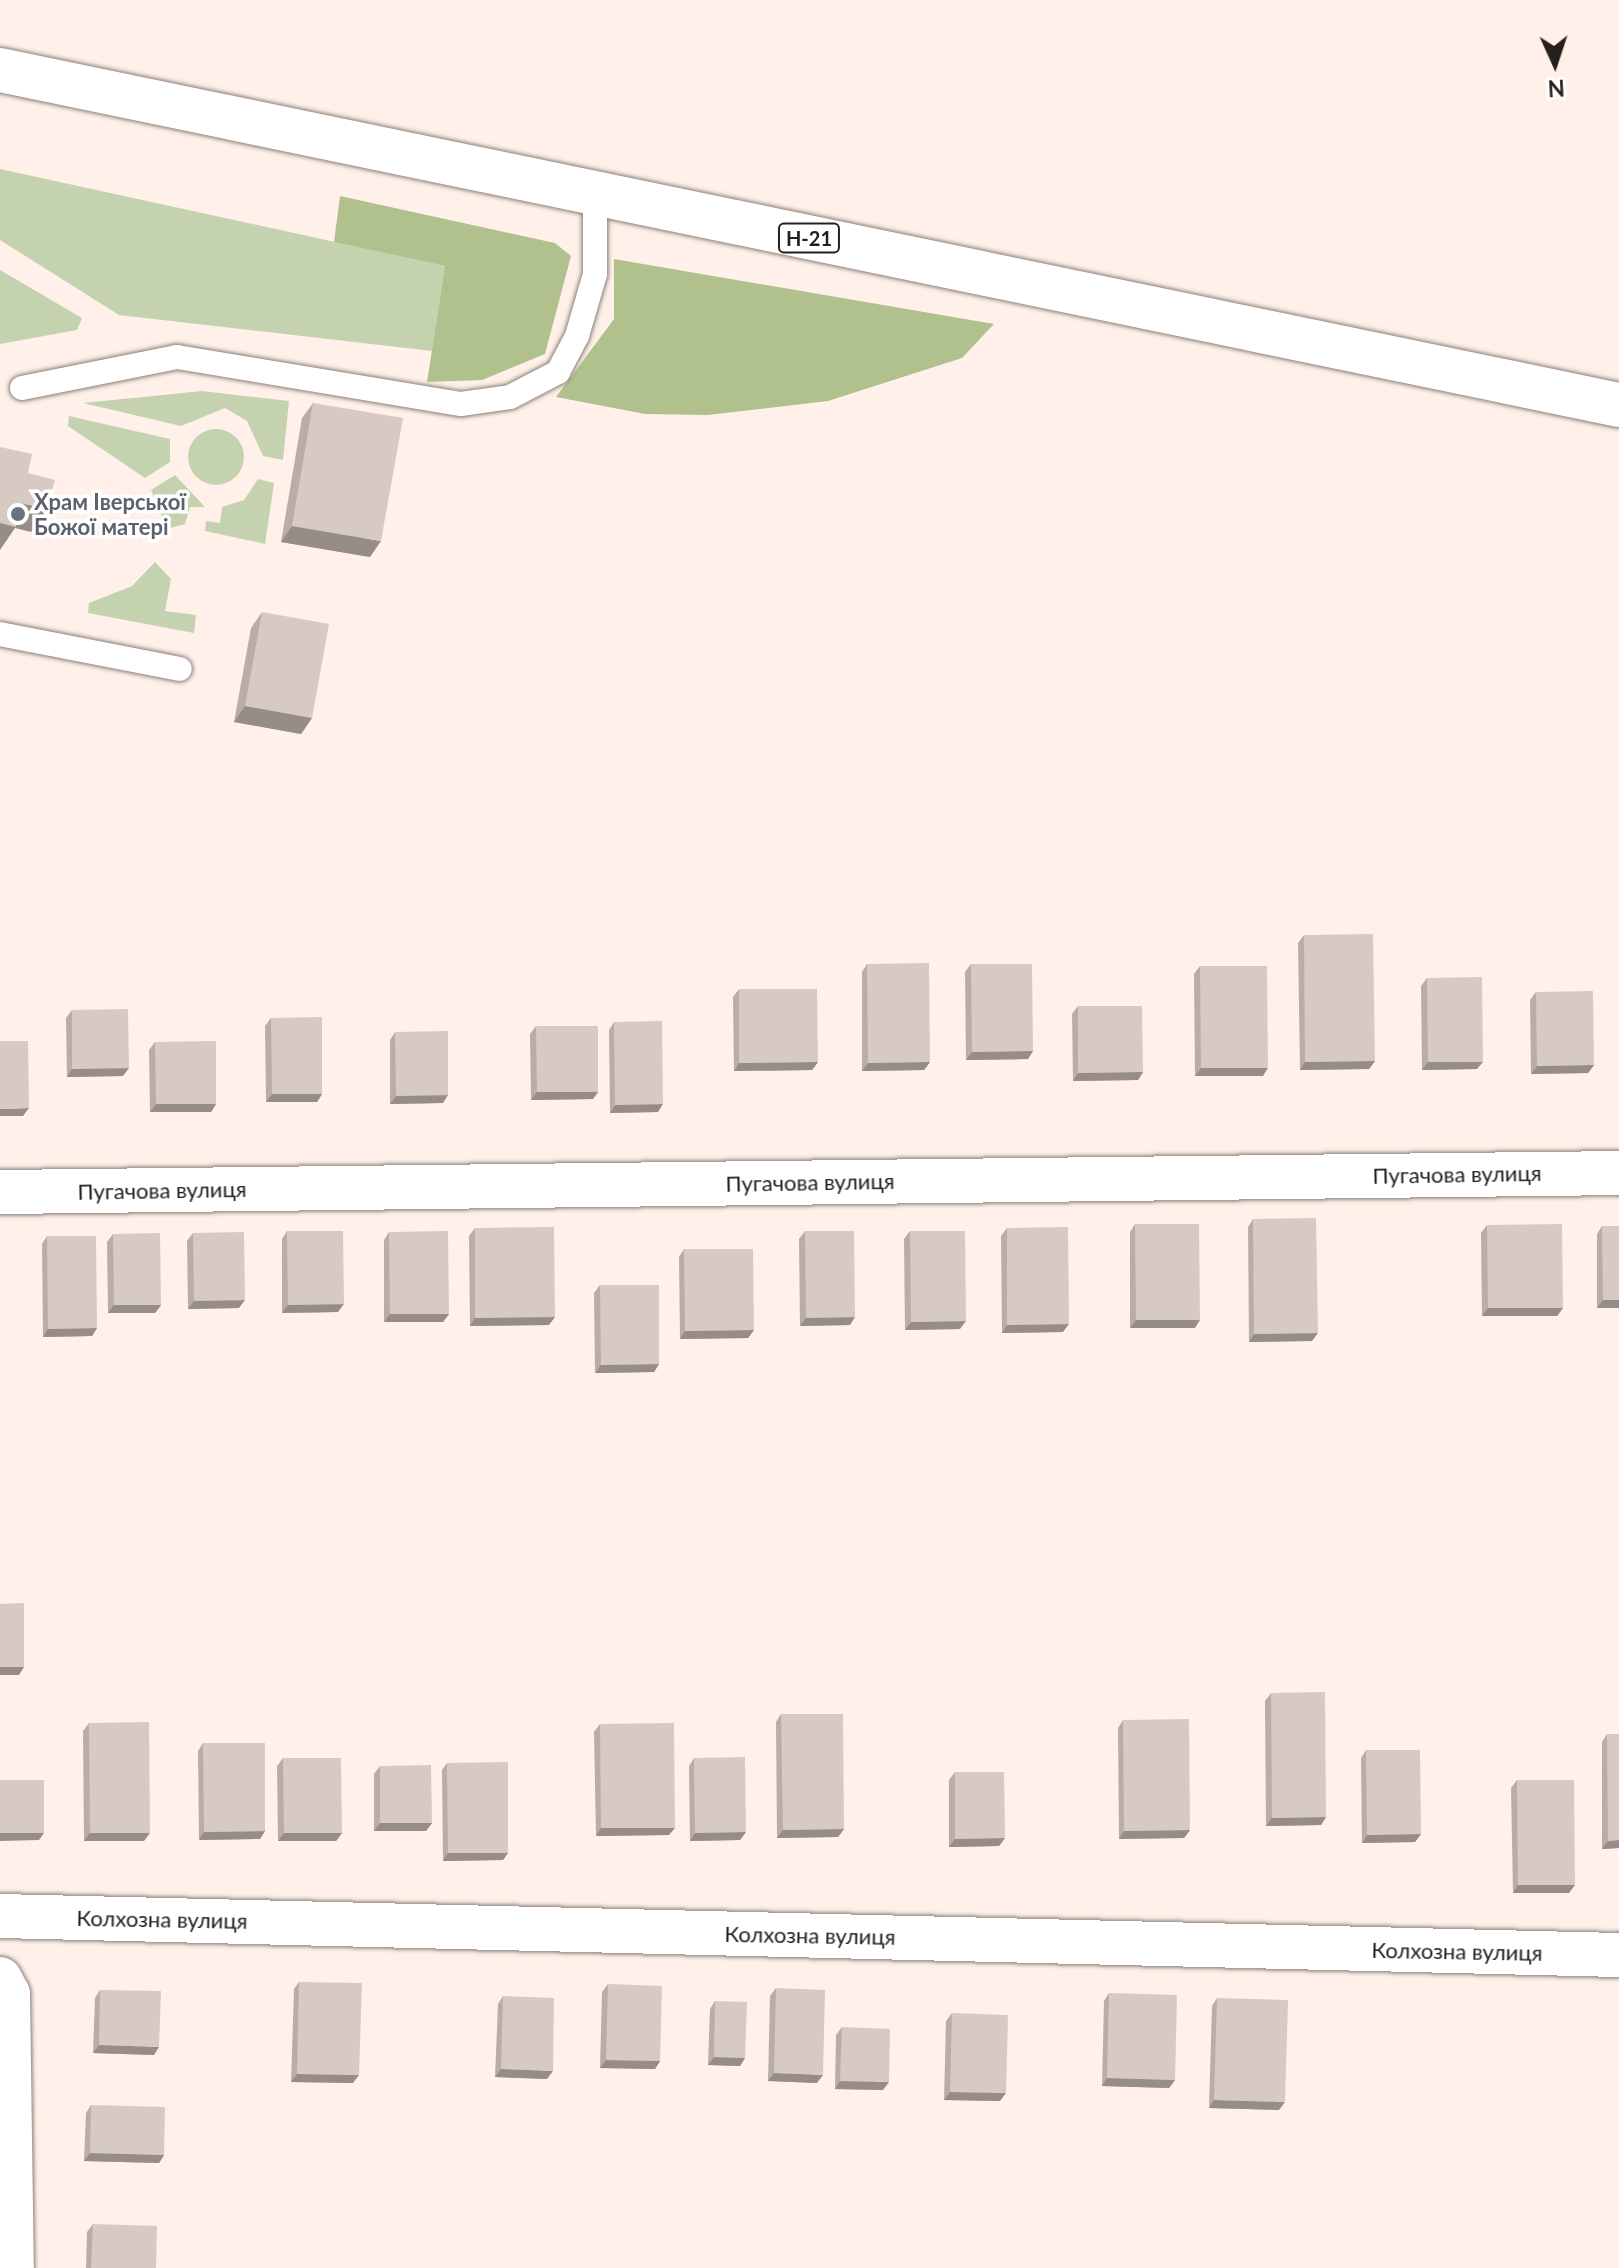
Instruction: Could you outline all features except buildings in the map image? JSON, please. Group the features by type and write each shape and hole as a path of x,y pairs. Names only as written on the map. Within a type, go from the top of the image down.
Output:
{"street":[{"name":"Н-21","path":"0,70 1619,405"},
{"name":"Пугачова вулиця","path":"0,1192 1619,1173"},
{"name":"Колхозна вулиця","path":"0,1916 1619,1955"},
{"path":"0,1979 8,1994 12,2268"}],"lane":[{"path":"22,388 177,357 461,404 510,397 558,372 577,336 595,274 595,193"},
{"path":"0,634 180,669"}],"green space":[{"path":"0,169 445,266 432,351 119,315 0,240"},
{"path":"340,196 555,243 571,256 545,354 482,380 427,382 445,266 334,242"},
{"path":"614,259 994,324 962,358 828,401 708,415 645,414 556,397 614,319"},
{"path":"0,270 82,318 77,330 0,344"},
{"path":"202,391 289,401 283,460 263,456 247,421 225,408 181,426 83,403"},
{"path":"69,416 170,439 170,462 145,478 68,426"},
{"path":"216,429 236,437 244,457 236,477 216,485 196,477 188,457 196,437"},
{"path":"175,475 205,507 190,507 185,524 167,529 151,490"},
{"path":"258,479 274,483 265,544 205,531 206,521 220,523 222,507 244,500"},
{"path":"155,562 171,579 165,611 196,615 194,633 88,613 89,603 132,586"}],"place":[{"name":"Храм Іверської Божої матері","path":"18,514"}]}
